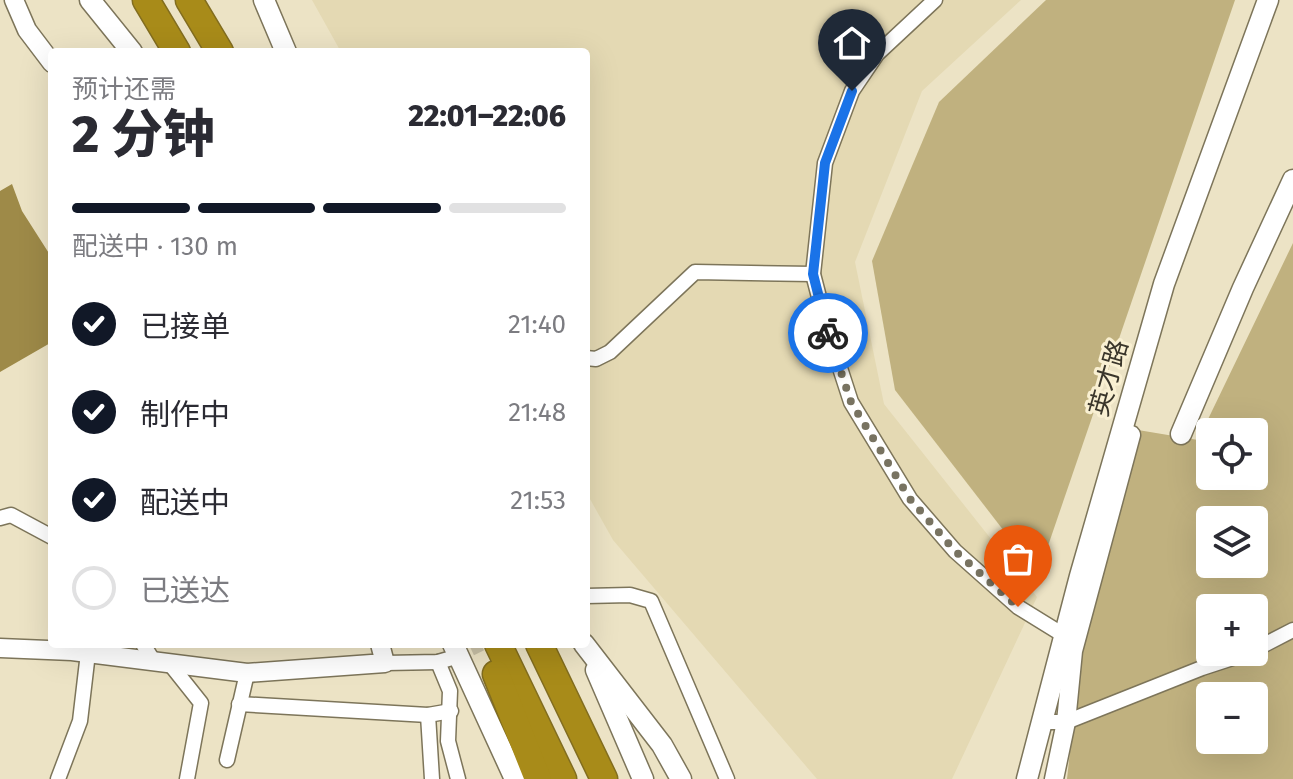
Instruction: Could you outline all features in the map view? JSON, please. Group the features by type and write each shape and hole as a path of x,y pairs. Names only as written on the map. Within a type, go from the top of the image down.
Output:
{"highway":[{"path":"146,0 175,48"},
{"path":"189,0 218,48"},
{"path":"487,648 516,730 538,779"},
{"path":"500,648 563,779"},
{"path":"541,648 604,779"}],"main road":[{"path":"90,0 129,48"},
{"path":"264,0 284,48"},
{"name":"英才路","path":"1027,779 1117,444 1164,284 1268,0"},
{"path":"1181,434 1293,180"},
{"path":"586,648 643,779"},
{"path":"587,648 662,745 681,779"},
{"path":"448,654 515,779"}],"street":[{"path":"14,0 27,30 48,58"},
{"path":"935,0 877,54 852,91 825,163 813,274 851,402 910,499 955,551 1018,607 1065,636"},
{"name":"英才路","path":"1054,779 1066,722 1073,651 1177,272 1275,0"},
{"path":"590,358 596,359 610,352 695,272 813,274"},
{"path":"0,518 11,515 48,535"},
{"path":"590,596 630,595 651,601 727,779"},
{"path":"1268,643 1293,630"},
{"path":"0,648 88,653 247,673 385,663 448,654 451,711 448,741 458,779"},
{"path":"147,648 201,703 187,779"},
{"path":"381,648 385,663"},
{"path":"58,779 80,721 88,653"},
{"path":"1042,722 1066,722 1208,666"},
{"path":"227,760 247,673"},
{"path":"239,704 428,715 451,711"},
{"path":"428,715 432,779"}],"shaded area":[{"path":"312,0 1021,0 922,91 855,262 884,404 1037,597 952,779 817,779 613,540 590,499 590,48 339,48"},
{"path":"1046,0 1235,0 1038,575 895,390 872,261 939,102"},
{"path":"12,184 22,211 48,252 48,344 0,372 0,191"},
{"path":"1293,243 1293,779 1067,779 1082,641 1138,430 1196,440 1196,490 1268,490 1268,418 1209,418"}],"tunnel":[{"path":"452,658 473,648"}],"way so far":[{"path":"828,333 851,402 910,499 955,551 1018,607"}],"route":[{"path":"828,333 813,274 825,163 852,91"}]}
